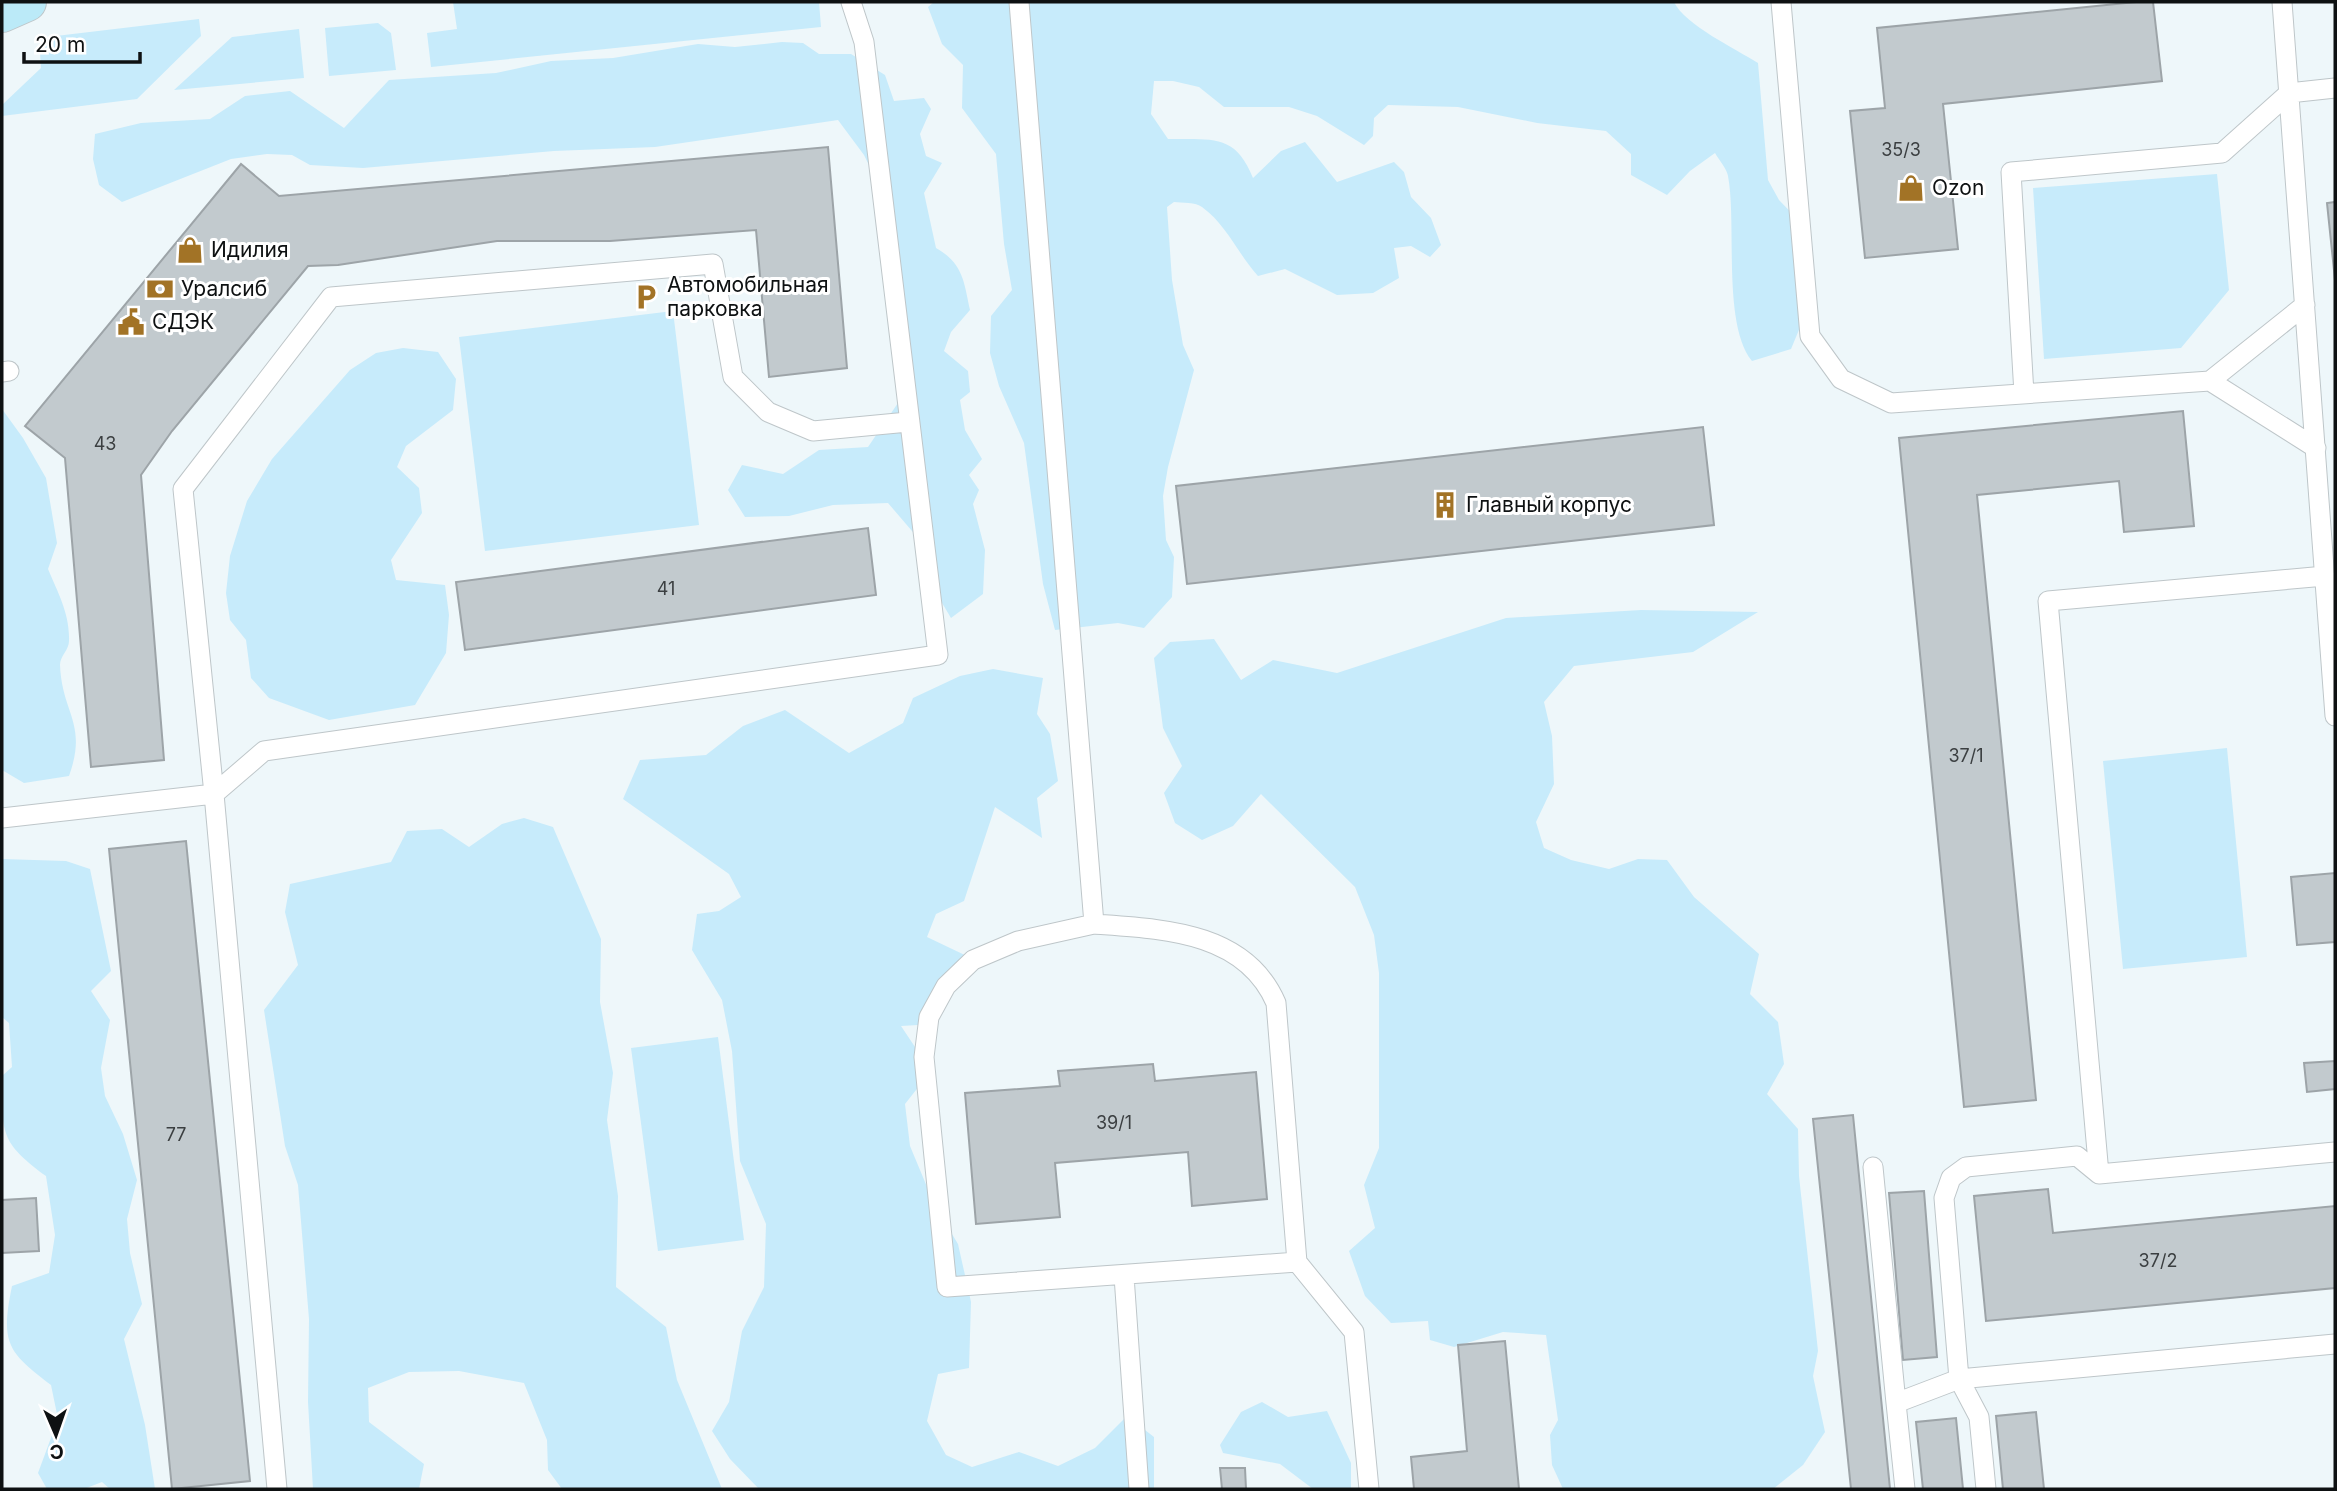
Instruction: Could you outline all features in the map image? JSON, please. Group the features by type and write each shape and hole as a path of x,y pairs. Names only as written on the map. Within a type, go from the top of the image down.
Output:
{"main road":[{"path":"2,13 27,2"}],"lane":[{"path":"2,818 214,794 264,751 938,655 864,42 851,2"},
{"path":"1019,2 1094,924"},
{"path":"1782,2 1810,336 1841,379 1891,403 2210,381 2305,305"},
{"path":"2282,2 2335,716"},
{"path":"2024,394 2011,172 2222,153 2289,93 2335,88"},
{"path":"277,1489 214,794 183,489 331,298 713,264 733,377 768,412 813,431 908,422"},
{"path":"2210,381 2316,448"},
{"path":"2099,1174 2048,601 2325,576"},
{"path":"1297,1262 947,1287 924,1058 929,1017 946,986 973,960 1018,942 1094,924 1150,928 1213,943 1245,959 1267,981 1276,1003 1297,1262 1353,1332 1369,1489"},
{"path":"1986,1489 1979,1417 1959,1379 1944,1198 1951,1178 1966,1167 2077,1156 2099,1174 2335,1152"},
{"path":"1873,1167 1905,1489"},
{"path":"1124,1276 1139,1489"},
{"path":"1896,1403 1959,1379 2335,1345"}],"shaded area":[{"path":"453,2 819,2 821,27 431,67 427,33 457,29"},
{"path":"934,2 1674,2 1680,11 1700,28 1758,63 1768,180 1779,200 1807,229 1811,301 1791,349 1752,361 1743,344 1737,323 1728,176 1715,153 1690,171 1667,195 1631,175 1631,154 1606,131 1537,123 1458,107 1388,105 1374,118 1373,136 1364,145 1317,116 1289,107 1224,107 1199,87 1173,81 1154,81 1151,114 1168,139 1209,140 1230,146 1246,163 1253,178 1281,151 1305,142 1337,182 1394,162 1404,172 1411,197 1431,218 1441,245 1430,257 1411,246 1394,248 1399,278 1373,293 1337,295 1285,269 1258,276 1218,222 1202,207 1193,203 1174,202 1167,207 1172,280 1183,345 1194,370 1163,496 1166,540 1174,557 1172,597 1144,628 1118,623 1055,630 1043,584 1024,443 999,386 990,353 991,316 1012,290 1004,244 996,154 962,108 963,65 942,44 928,7"},
{"path":"199,19 201,36 137,99 2,116 2,105 41,68 39,38"},
{"path":"378,23 391,33 396,70 329,76 325,28"},
{"path":"299,29 304,78 174,90 232,37"},
{"path":"782,42 803,43 819,54 851,54 885,75 894,101 924,98 931,109 920,134 926,156 942,163 924,193 936,248 952,260 961,274 970,310 951,332 944,351 968,371 970,392 960,400 965,430 982,459 969,475 979,490 973,504 985,550 983,594 951,618 926,576 918,538 888,503 833,505 789,516 745,517 728,490 742,465 783,474 819,450 868,447 900,400 889,206 864,155 838,120 655,147 554,151 363,168 310,165 292,155 267,154 231,159 122,202 99,185 93,159 95,134 141,123 210,119 245,96 290,91 344,128 389,80 496,73 551,61 613,58 698,44 735,47"},
{"path":"2217,174 2229,290 2181,348 2044,359 2033,188"},
{"path":"673,311 699,525 485,551 459,337"},
{"path":"403,348 438,352 456,379 453,410 406,446 397,467 419,488 422,513 391,560 396,580 445,585 449,615 446,653 415,705 329,720 269,698 251,678 246,640 230,620 226,593 230,556 247,501 272,459 350,370 376,353"},
{"path":"2,409 23,438 46,478 57,543 48,569 68,622 69,644 60,665 76,743 69,776 24,783 2,770"},
{"path":"1641,610 1758,612 1693,652 1574,666 1544,702 1552,736 1554,784 1536,822 1544,848 1571,860 1609,869 1638,859 1667,860 1694,897 1759,954 1750,994 1778,1022 1784,1064 1767,1094 1798,1129 1799,1176 1818,1351 1813,1376 1825,1432 1803,1465 1773,1489 1563,1489 1552,1465 1550,1435 1558,1420 1546,1335 1503,1332 1454,1347 1430,1340 1428,1321 1391,1323 1365,1296 1349,1251 1375,1228 1364,1185 1379,1148 1379,973 1374,935 1355,887 1261,794 1233,826 1202,840 1175,823 1164,793 1182,766 1163,728 1154,658 1170,642 1214,639 1241,680 1273,660 1337,673 1506,618"},
{"path":"993,669 1043,678 1037,714 1050,734 1058,781 1037,798 1042,838 995,807 964,901 936,914 927,937 971,958 935,1024 901,1026 931,1071 905,1104 910,1146 935,1206 958,1244 971,1302 969,1368 938,1374 927,1421 946,1455 972,1467 1019,1452 1058,1466 1095,1448 1127,1416 1154,1437 1154,1489 759,1489 730,1459 712,1431 729,1402 742,1331 764,1287 766,1224 740,1161 732,1051 722,1000 692,950 697,914 719,911 741,897 729,874 623,799 640,760 706,755 743,726 785,710 849,753 903,723 913,698 960,676"},
{"path":"2227,748 2247,957 2123,969 2103,761"},
{"path":"524,818 553,827 601,939 600,1002 613,1073 607,1120 618,1196 616,1287 666,1327 677,1380 722,1489 562,1489 548,1470 547,1440 524,1383 459,1371 409,1372 368,1388 369,1422 424,1464 419,1489 313,1489 308,1402 309,1319 298,1185 285,1146 264,1010 298,965 285,912 290,884 391,862 407,831 442,829 469,847 502,824"},
{"path":"2,859 66,861 90,869 111,971 91,991 110,1020 101,1068 105,1096 123,1134 137,1180 127,1219 130,1253 142,1304 124,1339 145,1425 155,1489 110,1489 102,1482 84,1489 47,1489 38,1473 58,1419 51,1385 25,1364 11,1345 7,1321 8,1306 12,1286 49,1273 55,1235 46,1176 12,1145 2,1111 2,1076 12,1067 9,1023 2,1017"},
{"path":"718,1037 744,1240 658,1251 631,1048"},
{"path":"1262,1402 1288,1417 1327,1411 1351,1463 1351,1489 1313,1489 1280,1464 1223,1453 1220,1445 1241,1412"}],"building":[{"path":"2153,2 2162,81 1943,104 1958,249 1865,258 1850,111 1885,108 1877,28"},
{"path":"828,147 847,368 769,377 756,230 610,241 497,241 338,265 308,266 172,431 141,475 164,760 91,767 65,458 25,426 241,164 279,196"},
{"path":"2335,202 2335,280 2327,203"},
{"path":"2183,411 2194,526 2124,532 2119,481 1977,495 2036,1100 1964,1107 1899,438"},
{"name":"Главный корпус","path":"1703,427 1714,525 1187,584 1176,486"},
{"path":"868,528 876,595 465,650 456,582"},
{"path":"186,841 250,1481 172,1489 109,849"},
{"path":"2335,873 2335,942 2297,945 2291,877"},
{"path":"2335,1061 2335,1089 2307,1092 2304,1063"},
{"path":"1153,1064 1155,1081 1256,1072 1267,1199 1192,1206 1188,1152 1055,1163 1060,1217 976,1224 965,1093 1060,1086 1058,1071"},
{"path":"1853,1115 1890,1489 1851,1489 1813,1119"},
{"path":"2048,1189 2053,1233 2335,1206 2335,1288 1986,1321 1974,1196"},
{"path":"1924,1191 1937,1357 1903,1360 1889,1193"},
{"path":"36,1198 39,1251 2,1253 2,1200"},
{"path":"1505,1341 1519,1489 1414,1489 1411,1457 1467,1451 1458,1345"},
{"path":"2036,1412 2044,1489 2003,1489 1996,1416"},
{"path":"1956,1418 1963,1489 1923,1489 1916,1422"},
{"path":"1220,1468 1245,1468 1246,1489 1222,1489"}],"place":[{"name":"Ozon","path":"1911,188"},
{"name":"Идилия","path":"190,250"},
{"name":"Уралсиб","path":"160,289"},
{"name":"Автомобильная парковка","path":"646,297"},
{"name":"СДЭК","path":"131,322"},
{"name":"Главный корпус","path":"1445,505"}]}
